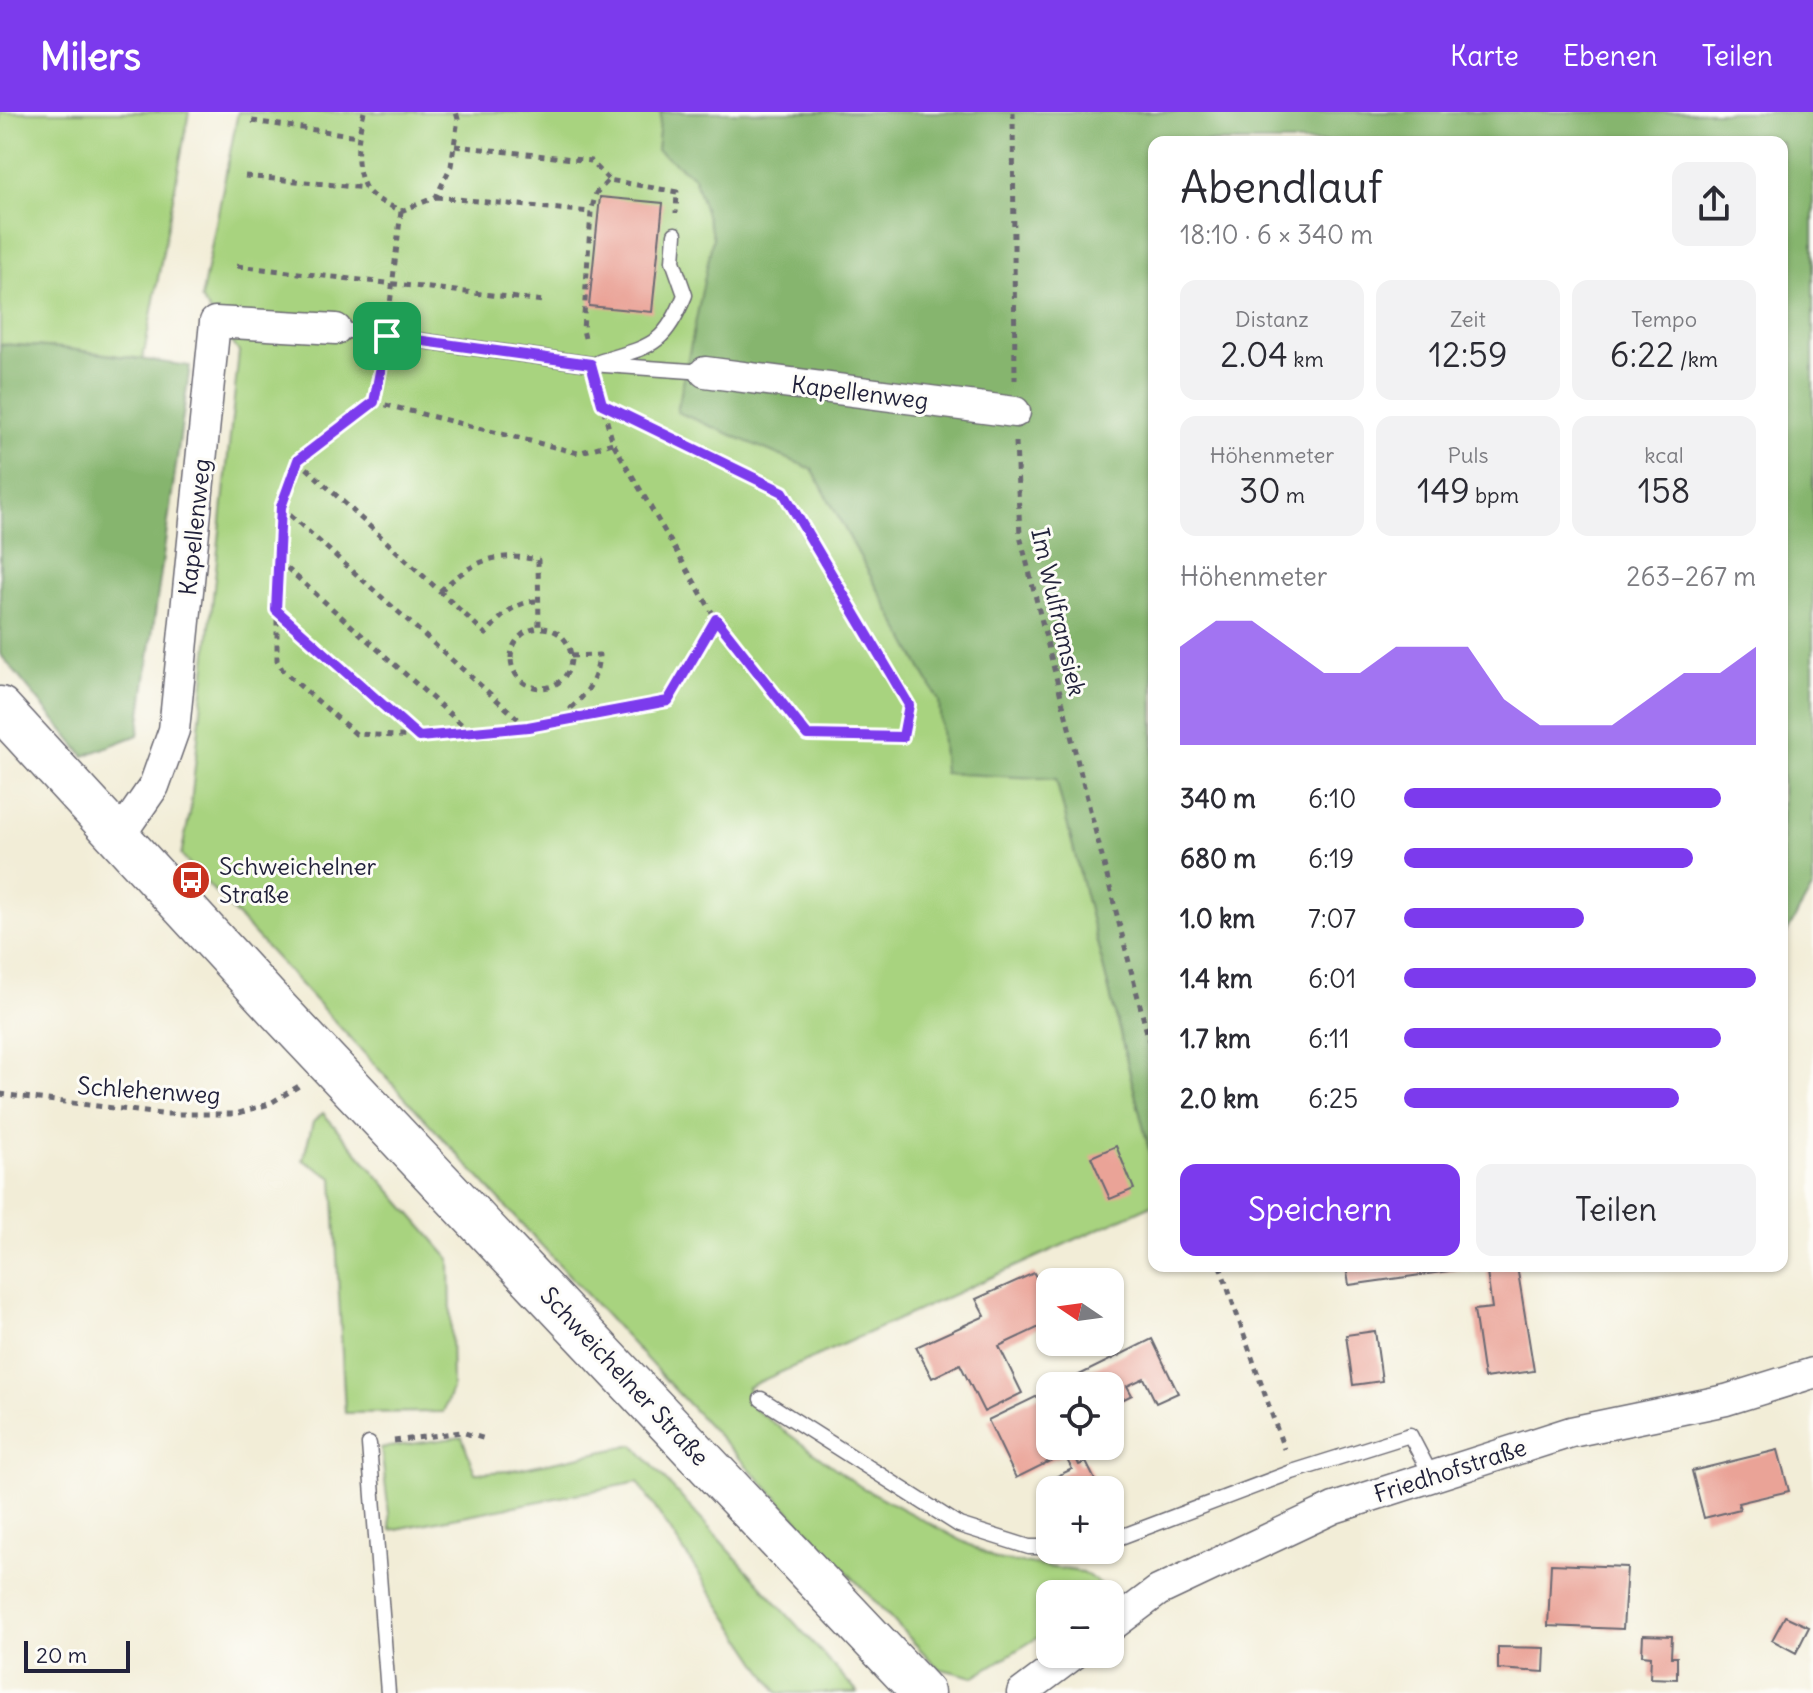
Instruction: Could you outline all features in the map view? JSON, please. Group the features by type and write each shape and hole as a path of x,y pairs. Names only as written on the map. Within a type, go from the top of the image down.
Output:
{"street":[{"name":"Kapellenweg","path":"118,838 154,786 174,730 215,322 336,329"},
{"name":"Kapellenweg","path":"705,372 1015,412"},
{"name":"Schweichelner Straße","path":"0,708 118,838 923,1693"},
{"name":"Friedhofstraße","path":"1124,1616 1158,1591 1334,1508 1571,1432 1726,1400 1813,1373"},
{"path":"1022,1693 1055,1668"}],"lane":[{"path":"591,364 653,345 674,323 685,295 673,261 675,234"},
{"path":"336,329 591,364 705,372"},
{"path":"761,1399 959,1525 1036,1547"},
{"path":"1124,1536 1292,1472 1410,1435 1431,1475"},
{"path":"369,1444 388,1693"}],"path":[{"path":"364,112 358,151 365,188"},
{"path":"436,197 451,166 458,119 456,112"},
{"name":"Im Wulframsiek","path":"1013,112 1015,412 1020,536 1148,1037"},
{"path":"252,121 358,136"},
{"path":"455,146 591,161 609,180 677,192 675,234"},
{"path":"245,176 365,188 401,211 436,197 591,212"},
{"path":"602,404 783,492 909,705 903,737 807,735 716,619 613,443 602,404 591,364 583,330 591,212 596,193 609,180"},
{"path":"401,211 387,336 374,402 298,460 281,507 276,610 277,660 283,671 356,734 419,737 528,727 668,701 716,619"},
{"path":"237,266 544,301"},
{"path":"374,402 578,453 613,443"},
{"path":"298,460 486,634 499,618 513,608 529,601 538,601"},
{"path":"281,507 528,727"},
{"path":"440,591 461,571 488,558 517,556 538,560 539,627"},
{"path":"277,560 470,732"},
{"path":"276,610 419,737"},
{"path":"539,627 558,632 569,647 571,656 567,675 551,687 540,689 521,682 511,664 511,653 520,635 539,627"},
{"path":"571,656 599,655 589,690 571,708 578,717"},
{"name":"Schlehenweg","path":"0,1094 161,1114 236,1114 269,1104 330,1064"},
{"path":"1222,1272 1292,1472"},
{"path":"369,1444 461,1432 486,1439"}],"green space":[{"path":"0,112 189,112 143,359 0,344"},
{"path":"238,112 996,112 1056,778 1148,1145 1148,1207 748,1387 753,1408 861,1487 996,1559 1082,1572 1095,1580 1036,1580 1036,1639 973,1677 938,1668 676,1391 181,855 190,813 239,352 201,299"},
{"path":"661,112 1813,112 1813,887 1788,931 1788,136 1148,136 1148,1145 1056,779 944,773 939,701 812,469 677,412 713,237 694,177 657,150"},
{"path":"0,344 61,348 190,366 138,735 84,756 0,654"},
{"path":"323,1113 450,1259 452,1389 443,1412 345,1413 333,1178 303,1160 313,1122"},
{"path":"462,1437 475,1473 509,1471 634,1445 858,1693 778,1693 638,1482 391,1530 381,1448"}],"building":[{"path":"600,197 663,203 652,312 589,306"},
{"path":"1116,1146 1134,1189 1110,1199 1091,1157"},
{"path":"1347,1272 1442,1272 1349,1285"},
{"path":"1487,1272 1518,1272 1534,1371 1484,1378 1474,1310 1492,1308"},
{"path":"1034,1273 1036,1277 1036,1329 999,1346 1022,1393 984,1412 960,1364 932,1378 916,1347 985,1316 976,1299"},
{"path":"1375,1331 1382,1381 1353,1385 1346,1335"},
{"path":"1152,1339 1178,1393 1156,1403 1144,1378 1127,1386 1132,1395 1124,1399 1124,1372 1085,1372 1118,1356 1124,1356 1124,1353"},
{"path":"1036,1397 1036,1460 1052,1460 1016,1478 988,1420"},
{"path":"1778,1450 1789,1491 1738,1503 1740,1509 1704,1518 1692,1471"},
{"path":"1067,1460 1077,1460 1079,1465 1086,1462 1093,1476 1057,1476 1072,1469"},
{"path":"1551,1564 1627,1567 1623,1629 1548,1626"},
{"path":"1785,1616 1809,1627 1796,1653 1772,1640"},
{"path":"1643,1635 1672,1636 1671,1657 1677,1657 1677,1679 1650,1678 1651,1656 1642,1655"},
{"path":"1498,1647 1545,1648 1544,1672 1498,1669"}],"place":[{"name":"Schweichelner Straße","path":"191,880"}],"route":[{"path":"387,336 591,364 602,404 783,492 909,705 903,737 807,735 716,619 668,701 528,727 419,737 276,610 281,507 298,460 374,402 387,336"}]}
